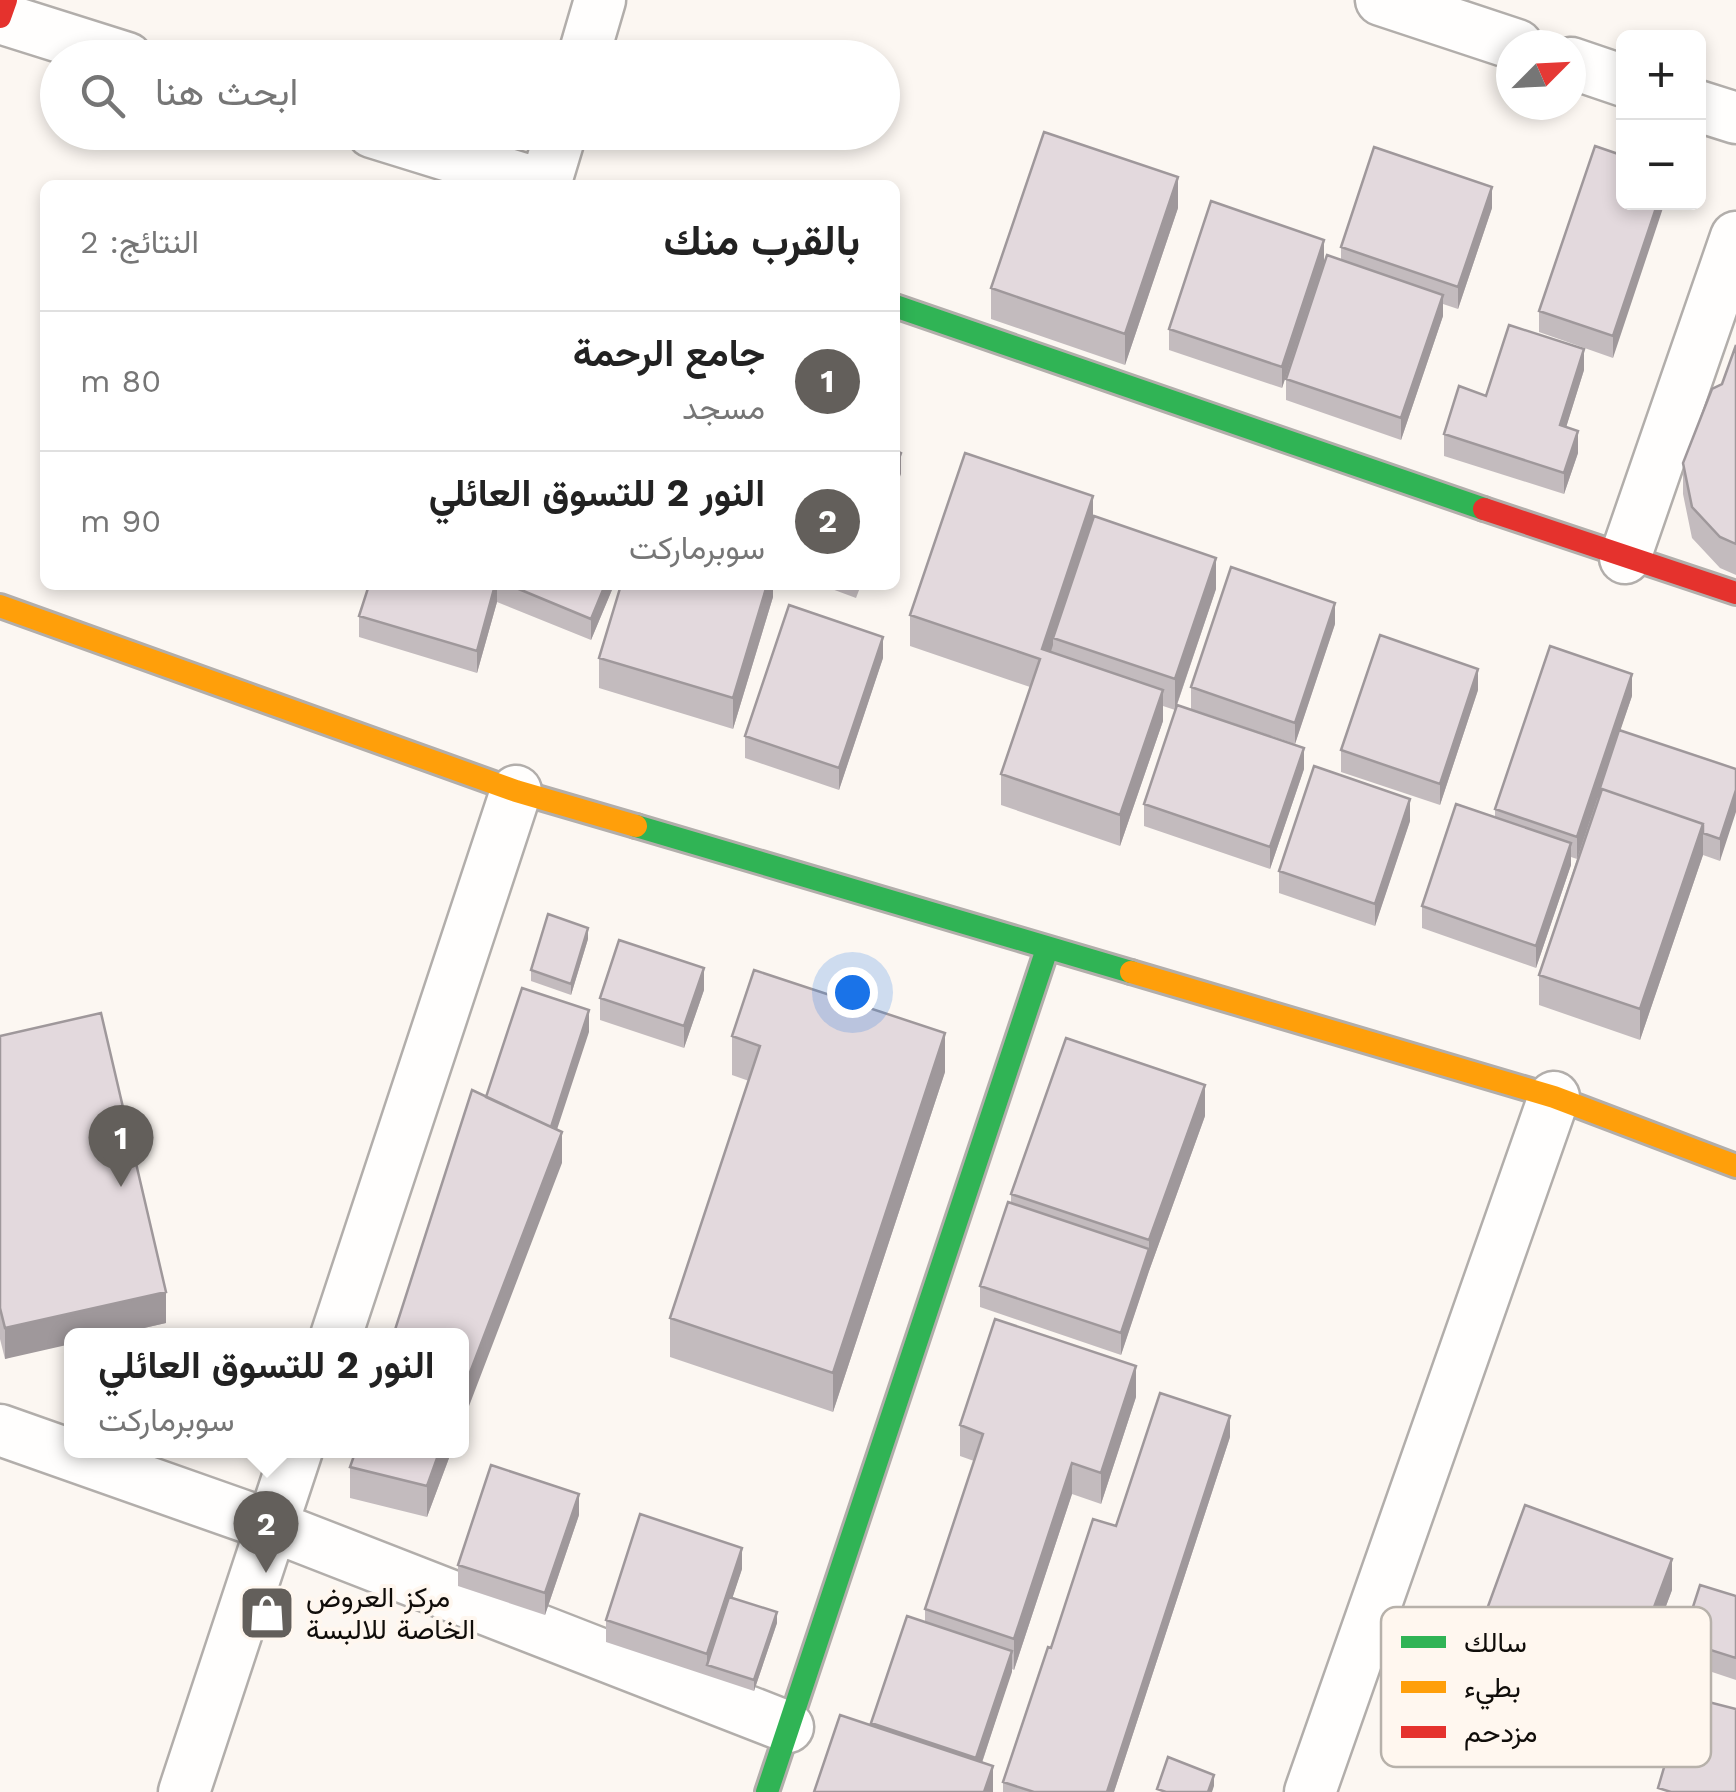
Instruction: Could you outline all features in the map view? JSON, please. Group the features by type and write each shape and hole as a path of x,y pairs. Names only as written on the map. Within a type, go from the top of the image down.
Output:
{"street":[{"path":"6,0 0,18 70,40"},
{"path":"588,40 600,0"},
{"path":"1382,0 1496,38"},
{"path":"1586,68 1616,77"},
{"path":"1706,109 1736,118"},
{"path":"430,150 528,180"},
{"path":"546,180 555,150"},
{"path":"1624,558 1736,236"},
{"path":"900,308 1624,558 1736,593"},
{"path":"0,606 516,791 1554,1097 1736,1166"},
{"path":"339,1328 516,791"},
{"path":"767,1792 1047,949"},
{"path":"1310,1792 1554,1097"},
{"path":"0,1430 64,1453"},
{"path":"79,1458 272,1526 788,1728"},
{"path":"184,1792 295,1458"}],"building":[{"path":"1044,132 1178,177 1125,334 991,288"},
{"path":"1595,146 1616,153 1616,210 1655,210 1613,336 1539,311"},
{"path":"1374,147 1492,187 1458,287 1341,247"},
{"path":"1211,201 1324,240 1282,367 1169,329"},
{"path":"1327,255 1443,295 1401,418 1286,379"},
{"path":"1509,325 1584,349 1560,425 1578,431 1564,473 1444,434 1459,386 1486,396"},
{"path":"1736,345 1736,544 1720,537 1692,507 1683,463 1712,389 1722,384"},
{"path":"965,453 1093,496 1042,649 1163,690 1120,815 1001,774 1040,659 910,615"},
{"path":"1094,516 1216,558 1175,679 1053,638"},
{"path":"1231,567 1335,603 1295,723 1191,687"},
{"path":"367,590 494,590 477,651 359,616"},
{"path":"521,590 603,590 591,619"},
{"path":"619,590 765,590 733,698 599,658"},
{"path":"789,605 883,637 839,768 745,736"},
{"path":"1380,635 1478,669 1440,784 1341,750"},
{"path":"1550,646 1632,674 1577,837 1495,809"},
{"path":"1177,705 1304,748 1270,847 1144,804"},
{"path":"1619,730 1736,769 1736,790 1720,839 1703,833 1703,824 1602,789 1597,797"},
{"path":"1314,766 1410,799 1375,904 1279,871"},
{"path":"1602,789 1703,824 1640,1009 1539,975"},
{"path":"1456,804 1571,843 1536,946 1422,906"},
{"path":"548,914 588,928 571,984 531,970"},
{"path":"619,940 704,968 684,1026 600,998"},
{"path":"754,970 945,1033 833,1373 670,1318 760,1046 732,1036"},
{"path":"522,988 589,1010 551,1127 486,1097"},
{"path":"101,1013 166,1292 5,1328 0,1308 0,1036"},
{"path":"1066,1038 1205,1085 1149,1240 1011,1194"},
{"path":"472,1090 562,1132 469,1375 469,1328 396,1328"},
{"path":"1008,1202 1149,1249 1121,1333 980,1286"},
{"path":"995,1319 1136,1366 1101,1473 1072,1463 1014,1639 925,1609 983,1434 960,1425"},
{"path":"1160,1393 1230,1416 1107,1792 1034,1792 1003,1782 1093,1519 1116,1526"},
{"path":"353,1458 437,1458 427,1486 350,1467"},
{"path":"491,1465 579,1494 545,1593 458,1565"},
{"path":"1525,1505 1672,1559 1654,1607 1488,1607"},
{"path":"640,1514 742,1548 707,1654 606,1620"},
{"path":"1700,1585 1736,1596 1736,1658 1711,1650 1711,1607 1693,1607"},
{"path":"729,1597 777,1612 754,1680 707,1665"},
{"path":"907,1616 1012,1651 976,1758 871,1723"},
{"path":"1711,1703 1736,1709 1736,1792 1671,1792 1658,1788 1664,1767 1711,1767"},
{"path":"840,1715 993,1766 984,1792 814,1792"},
{"path":"1168,1757 1214,1775 1208,1792 1157,1789"}],"traffic: fast":[{"path":"900,308 1484,509"},
{"path":"636,826 1131,972"},
{"path":"767,1792 1047,949"}],"traffic: slow":[{"path":"0,606 516,791 636,826"},
{"path":"1131,972 1554,1097 1736,1166"}],"traffic: jam":[{"path":"0,17 6,0"},
{"path":"1484,509 1736,593"}],"place":[{"name":"جامع الرحمة","path":"121,1187"},
{"name":"النور 2 للتسوق العائلي","path":"266,1573"},
{"name":"مركز العروض الخاصة للالبسة","path":"267,1613"}]}
